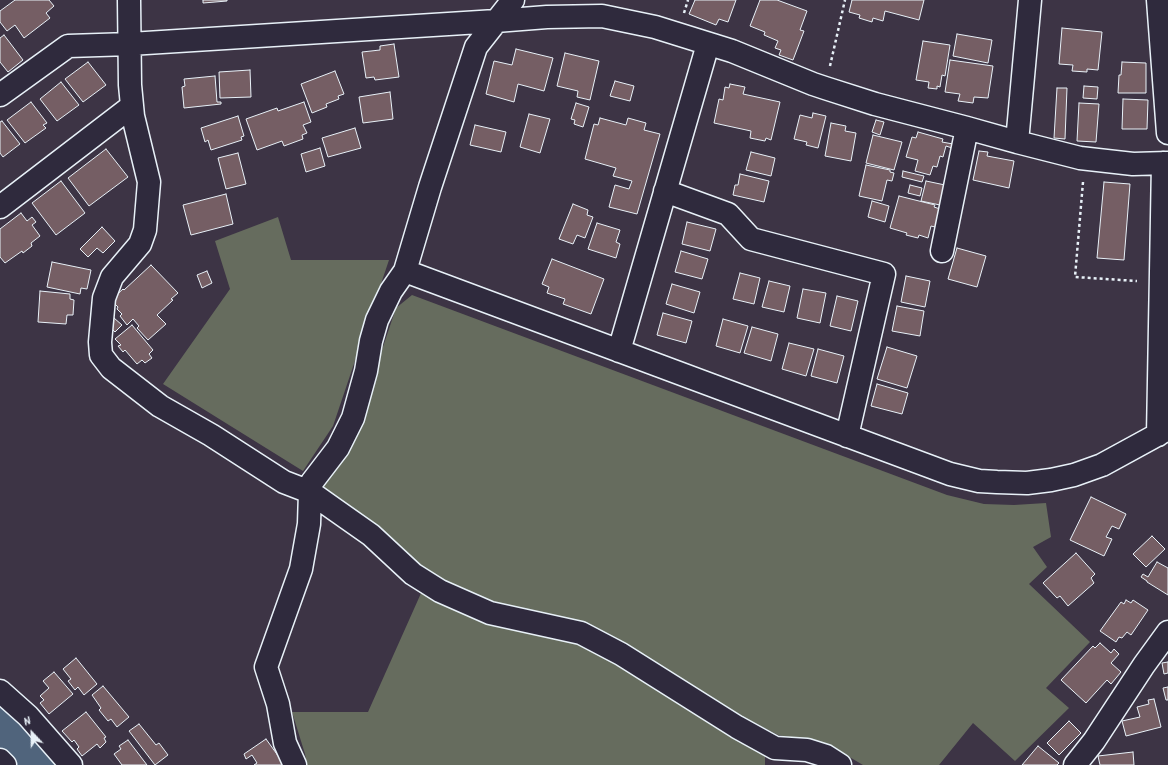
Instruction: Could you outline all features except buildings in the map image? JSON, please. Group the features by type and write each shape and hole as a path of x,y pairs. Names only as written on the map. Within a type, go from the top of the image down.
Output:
{"street":[{"path":"129,0 130,85 132,106 134,123 149,182 145,230 140,244 112,277 104,298 100,342 101,356 111,368 160,406 211,435 284,482 310,492 371,535 413,574 440,591 490,613 581,633 621,654 737,727 775,756 807,750 826,756 840,765"},
{"path":"294,765 285,744 278,704 266,667 301,569 309,524 310,492 312,482 338,448 353,418 366,371 371,341 377,320 391,291 405,271 430,187 476,47 513,0"},
{"path":"1017,142 1030,0"},
{"path":"1158,0 1168,133"},
{"path":"0,95 68,46 130,44 547,17 602,16 655,27 732,51 826,88 875,104 1017,142 1080,158 1133,164 1166,163 1161,282 1163,432 1102,465 1074,474 1051,480 1027,483 979,481 950,474 405,271"},
{"path":"619,351 708,44"},
{"path":"0,207 132,106"},
{"path":"942,251 967,128"},
{"path":"665,191 728,214 751,239 884,274 847,436"},
{"path":"1075,765 1094,741 1144,665 1168,632"},
{"path":"0,691 28,716 71,765"},
{"path":"0,760 4,765"}],"path":[{"path":"826,88 845,0"},
{"path":"1084,158 1075,277 1161,282"}],"green space":[{"path":"278,217 291,260 389,260 333,426 303,471 163,384 230,289 215,241"},
{"path":"412,295 947,495 984,504 1014,505 1046,503 1051,537 1033,547 1047,567 1029,584 1090,642 1046,688 1069,708 1015,761 973,723 939,765 863,765 829,745 778,735 739,715 506,609 456,589 399,550 318,484 350,445 396,308"},
{"path":"422,591 477,620 571,639 601,653 765,750 765,765 307,765 292,712 368,712"}],"waterway":[{"path":"0,721 10,729 41,765"}]}
